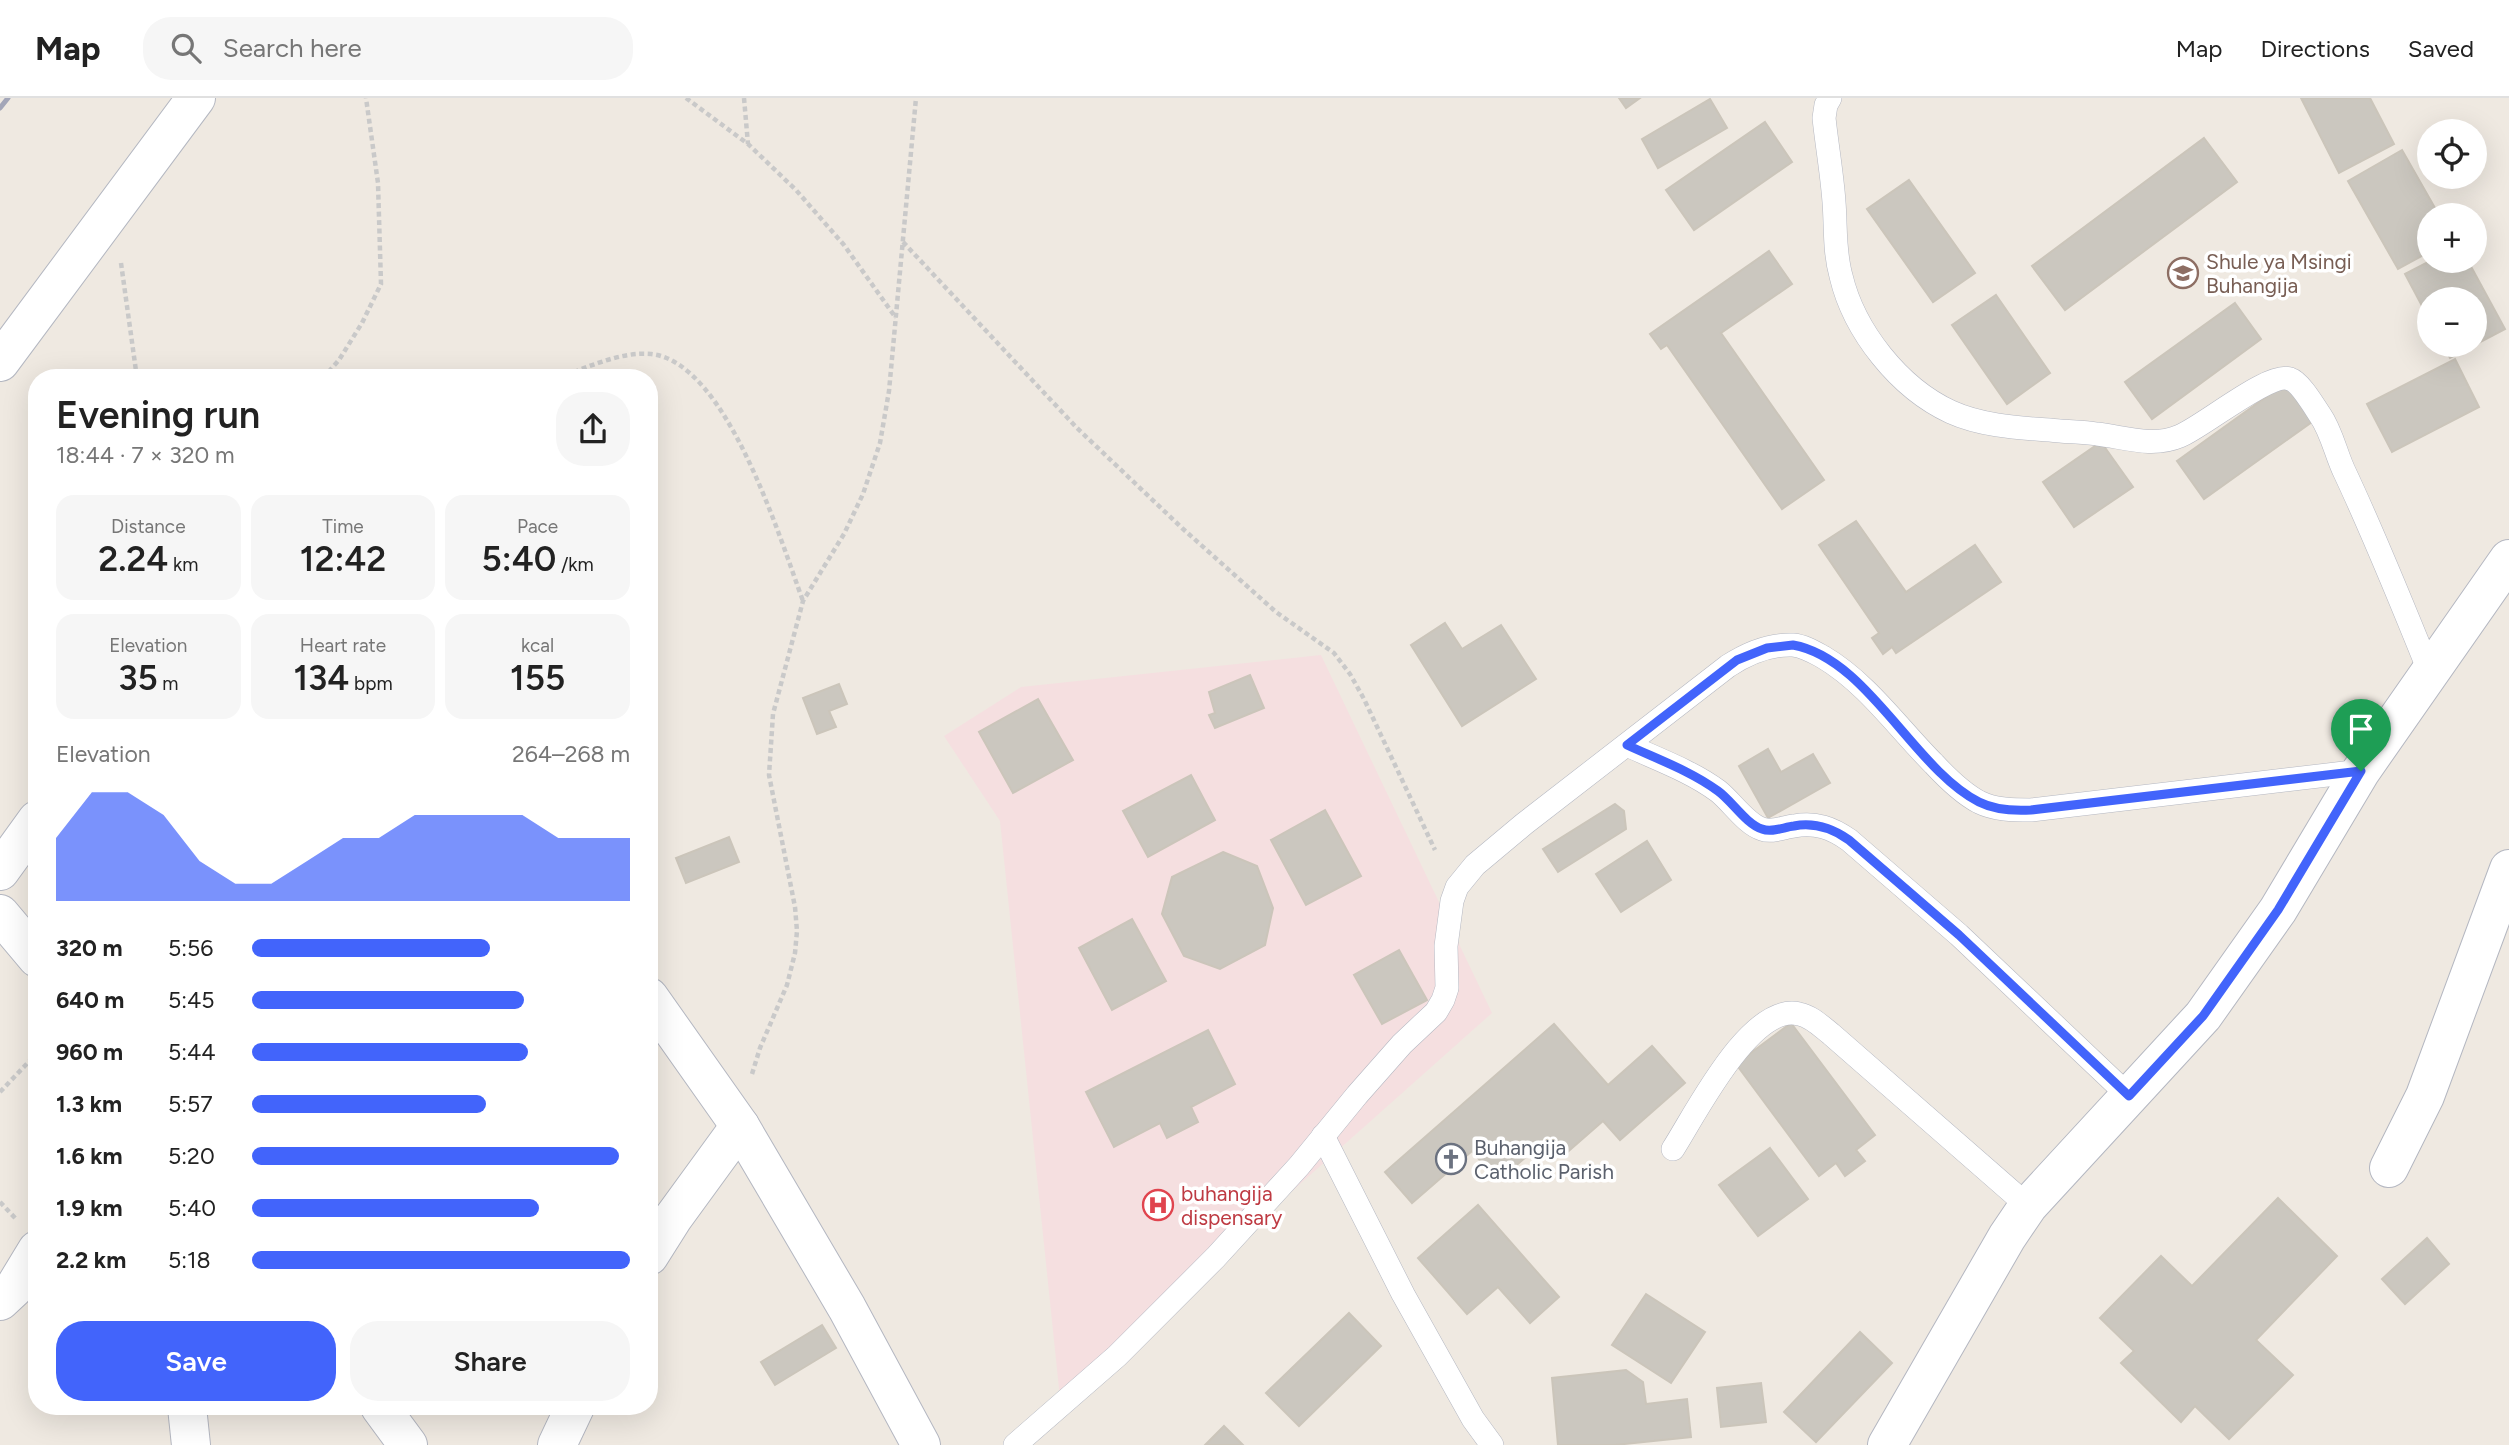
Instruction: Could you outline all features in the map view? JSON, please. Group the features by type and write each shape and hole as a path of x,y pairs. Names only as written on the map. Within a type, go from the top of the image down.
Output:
{"street":[{"path":"0,362 196,98"},
{"path":"1887,1445 2007,1237 2028,1206 2203,1016 2278,910 2361,771 2509,559"},
{"path":"0,871 28,832"},
{"path":"2389,1168 2426,1097 2509,869"},
{"path":"0,914 28,947"},
{"path":"658,1010 740,1126 848,1308 921,1445"},
{"path":"658,1242 740,1126"},
{"path":"0,1301 14,1288 28,1265"},
{"path":"188,1415 191,1445"},
{"path":"557,1445 571,1415"}],"lane":[{"path":"1830,98 1824,118 1840,275 1860,323 1885,358 1906,381 1924,397 1952,412 1999,425 2096,434 2145,442 2178,437 2207,422 2261,385 2278,378 2291,379 2302,389 2326,426 2383,555 2430,673"},
{"path":"1015,1445 1117,1356 1216,1257 1299,1166 1402,1044 1429,1020 1440,1006 1447,988 1446,946 1452,901 1462,879 1493,849 1737,660 1767,648 1793,645 1814,652 1854,678 1951,781 1975,800 1994,807 2031,810 2361,771"},
{"path":"1627,745 1707,784 1759,828 1772,830 1814,825 1831,828 1849,840 1959,935 2129,1096"},
{"path":"1673,1149 1732,1056 1771,1019 1785,1013 1797,1013 1831,1034 2028,1206"},
{"path":"1323,1136 1403,1294 1472,1419 1492,1445"}],"path":[{"path":"331,369 356,332 381,284 378,183 366,98"},
{"path":"686,98 748,144 796,190 844,245 896,318"},
{"path":"744,98 748,144"},
{"path":"740,1126 760,1048 787,985 795,953 795,907 769,775 774,714 803,601 844,534 863,494 880,443 889,391 916,98"},
{"path":"115,207 136,369"},
{"path":"902,241 1087,437 1182,528 1276,612 1334,653 1364,699 1435,850"},
{"path":"585,369 616,359 650,354 669,361 704,386 737,434 803,601"},
{"path":"0,1092 28,1062"}],"shaded area":[{"name":"buhangija dispensary","path":"1321,655 1492,1013 1060,1398 1000,821 944,736 1021,687"}],"building":[{"path":"1619,98 1640,98 1626,108"},
{"path":"2301,98 2370,98 2394,144 2339,173"},
{"path":"1710,99 1727,128 1658,168 1642,139"},
{"path":"1765,122 1792,162 1694,230 1666,190"},
{"path":"2204,138 2237,182 2065,310 2032,266"},
{"path":"2402,150 2417,176 2417,189 2424,189 2432,203 2417,203 2417,259 2398,269 2348,181"},
{"path":"1909,180 1975,273 1933,302 1867,209"},
{"path":"1769,251 1792,284 1721,333 1824,480 1782,509 1667,345 1661,349 1650,334"},
{"path":"2417,268 2417,273 2475,273 2482,287 2417,287 2417,296 2405,274"},
{"path":"1996,295 2050,373 2007,404 1952,325"},
{"path":"2487,296 2505,329 2487,338"},
{"path":"2235,303 2261,339 2152,419 2125,382"},
{"path":"2455,359 2479,407 2392,452 2367,404"},
{"path":"2291,379 2319,417 2204,499 2177,461"},
{"path":"2101,442 2133,487 2074,527 2043,482"},
{"path":"1856,521 1906,592 1975,545 2001,582 1896,653 1892,647 1883,654 1872,638 1879,633 1819,545"},
{"path":"1445,623 1462,649 1501,625 1536,679 1462,726 1411,645"},
{"path":"1250,675 1264,708 1215,728 1209,715 1215,713 1209,692"},
{"path":"839,684 847,704 829,711 836,727 817,734 803,698"},
{"path":"1038,699 1073,760 1013,793 979,732"},
{"path":"1768,749 1781,772 1813,754 1830,783 1768,818 1739,766"},
{"path":"1191,775 1215,820 1148,857 1123,811"},
{"path":"1615,804 1624,811 1626,829 1558,872 1543,849"},
{"path":"1325,810 1361,876 1306,905 1271,840"},
{"path":"729,837 739,862 686,883 676,858"},
{"path":"1647,841 1671,880 1621,912 1596,874"},
{"path":"1223,852 1257,866 1273,908 1265,945 1220,969 1184,956 1162,914 1172,877"},
{"path":"1132,919 1166,981 1112,1010 1079,948"},
{"path":"1399,950 1427,1000 1382,1024 1354,975"},
{"path":"1791,1023 1875,1135 1856,1150 1865,1161 1845,1176 1836,1163 1819,1176 1736,1064"},
{"path":"1554,1024 1608,1085 1652,1046 1685,1083 1620,1140 1603,1121 1564,1155 1549,1137 1498,1181 1472,1151 1412,1203 1385,1172"},
{"path":"1208,1030 1235,1084 1191,1107 1198,1122 1167,1138 1160,1123 1114,1147 1086,1092"},
{"path":"1770,1148 1808,1199 1758,1236 1719,1185"},
{"path":"2278,1198 2337,1256 2256,1340 2293,1375 2229,1439 2195,1406 2181,1422 2121,1363 2134,1351 2100,1318 2161,1256 2192,1286"},
{"path":"1478,1205 1559,1297 1530,1323 1498,1287 1467,1314 1418,1258"},
{"path":"2427,1238 2449,1264 2405,1304 2382,1279"},
{"path":"1646,1294 1705,1332 1671,1383 1612,1345"},
{"path":"1349,1313 1381,1346 1299,1426 1266,1393"},
{"path":"822,1325 836,1348 775,1385 761,1362"},
{"path":"1860,1332 1892,1363 1816,1442 1784,1412"},
{"path":"1626,1370 1643,1382 1646,1404 1687,1399 1691,1437 1615,1445 1558,1445 1552,1378"},
{"path":"1761,1383 1766,1422 1721,1427 1717,1388"},
{"path":"1224,1426 1243,1445 1205,1445"}],"railway":[{"path":"0,108 8,98"}],"place":[{"name":"Shule ya Msingi Buhangija","path":"2183,273"},
{"name":"Buhangija Catholic Parish","path":"1451,1159"},
{"name":"buhangija dispensary","path":"1158,1205"}],"route":[{"path":"1793,645 1814,652 1854,678 1951,781 1975,800 1994,807 2031,810 2361,771 2278,910 2203,1016 2129,1096 1959,935 1849,840 1831,828 1814,825 1772,830 1759,828 1707,784 1627,745 1737,660 1752,652 1793,645"}]}
